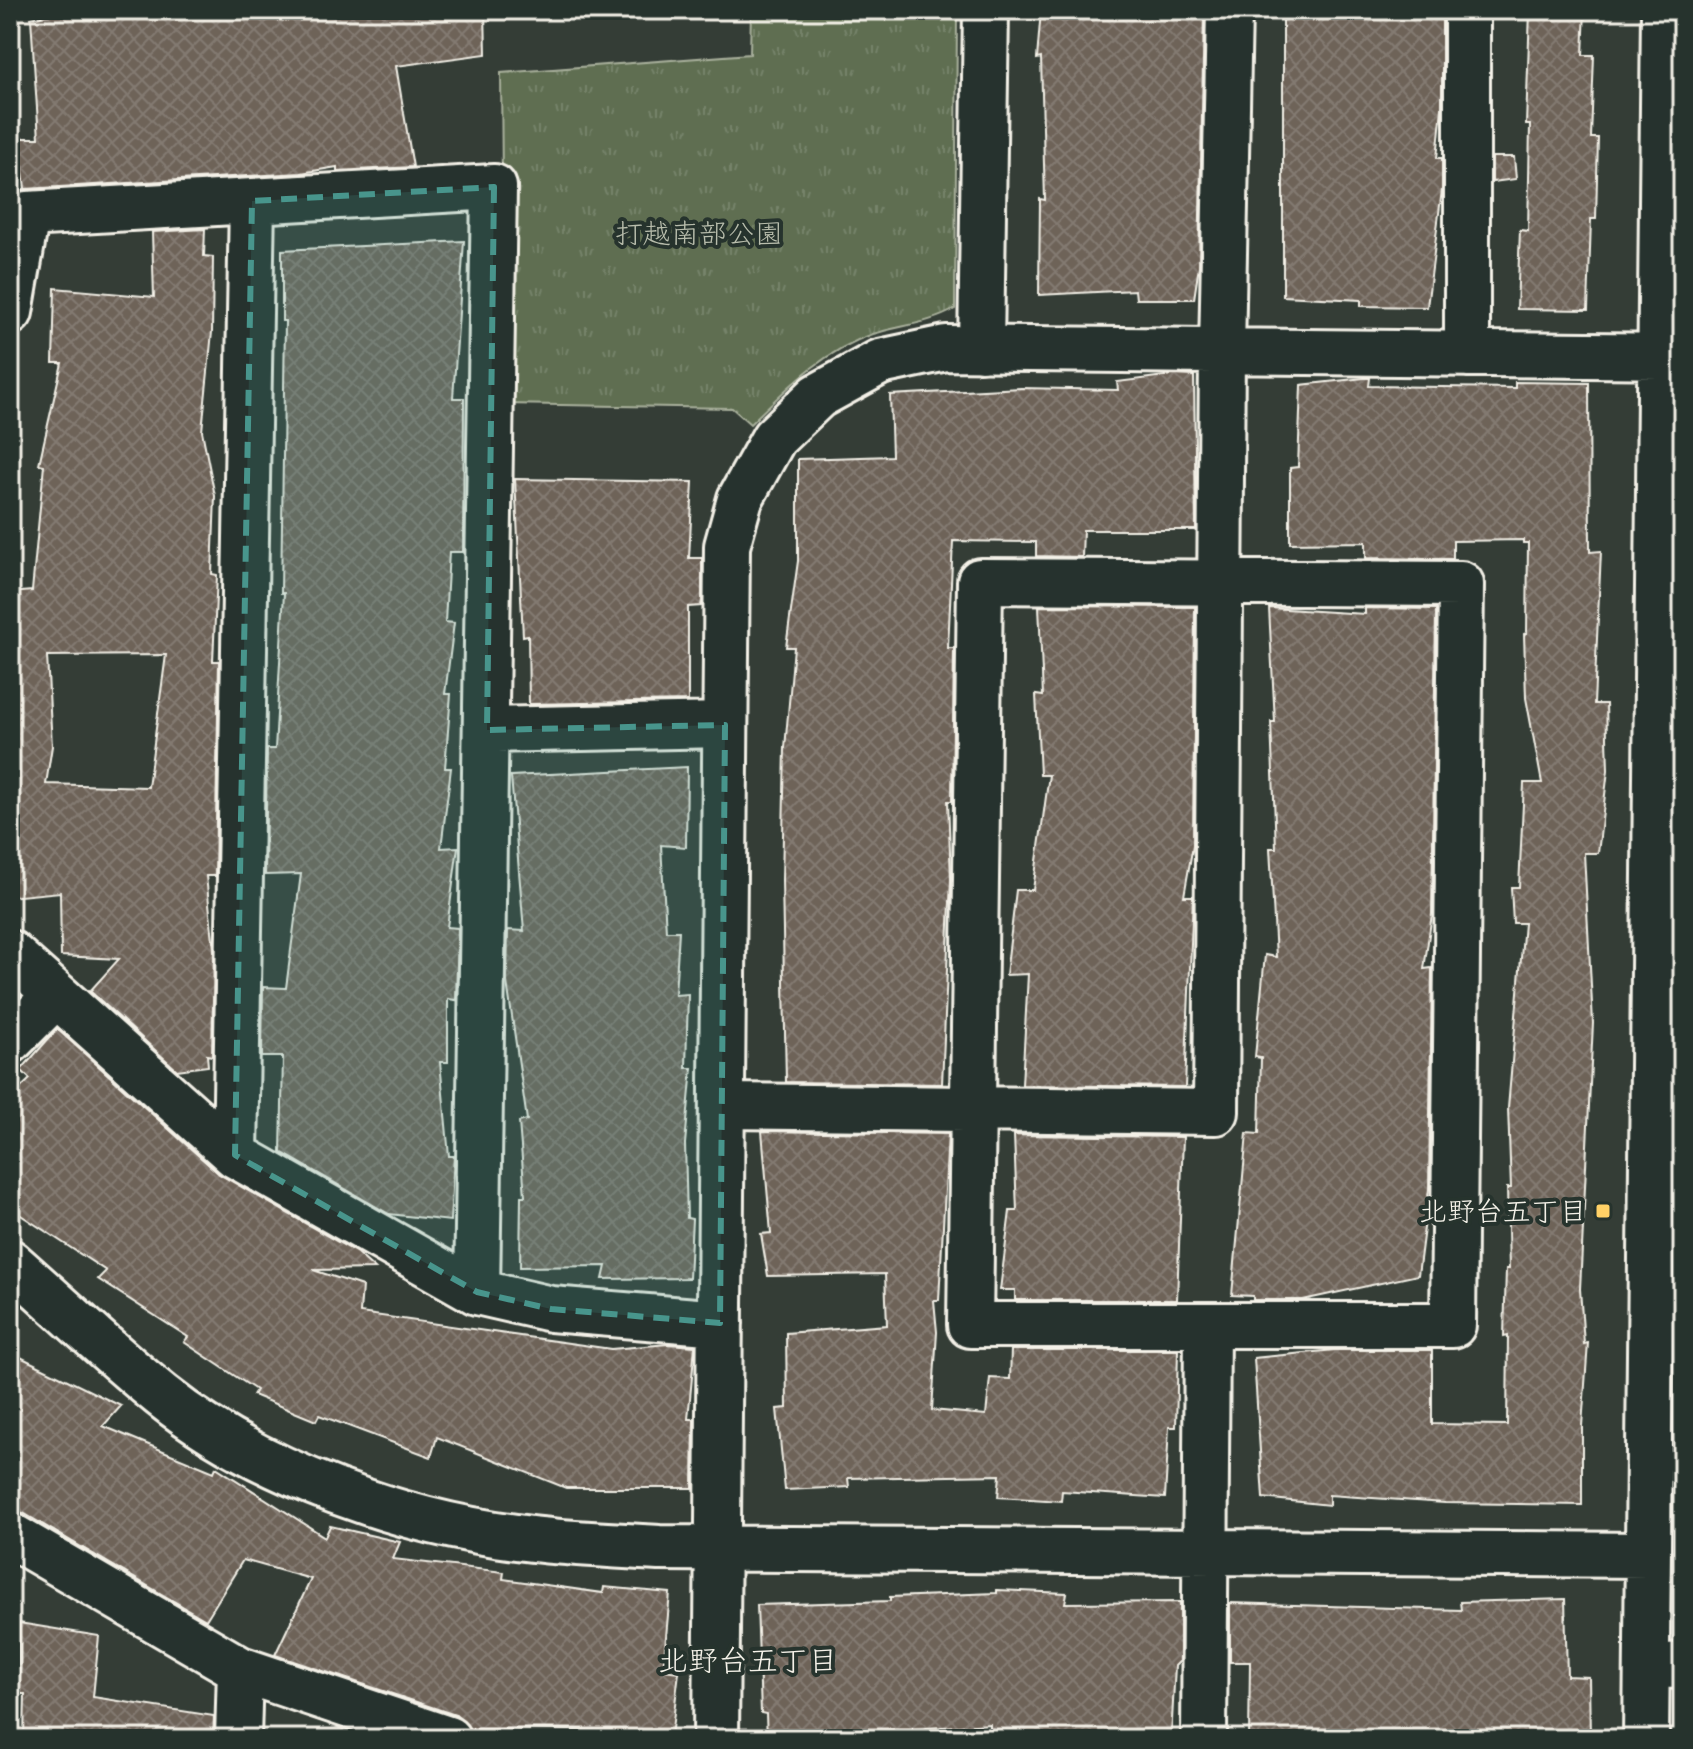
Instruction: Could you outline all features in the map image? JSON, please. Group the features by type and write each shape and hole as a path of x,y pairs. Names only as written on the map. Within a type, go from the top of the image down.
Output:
{"street":[{"path":"981,349 986,10"},
{"path":"722,1106 1216,1112 1222,351 1229,10"},
{"path":"1467,10 1467,354"},
{"path":"1646,1739 1665,1665 1648,1555 1667,1310 1672,356 1664,10"},
{"path":"10,312 27,214 494,187 477,1292"},
{"path":"235,1155 252,201"},
{"path":"716,1739 727,546 740,499 774,438 818,396 880,362 946,348 1672,356"},
{"path":"980,581 1220,585 1461,584 1453,1325 970,1325 980,581"},
{"path":"487,730 725,725"},
{"path":"10,953 235,1155 477,1292 551,1309 720,1323"},
{"path":"10,1041 56,995"},
{"path":"10,1262 163,1396 234,1442 313,1481 419,1518 531,1539 718,1549 1648,1555"},
{"path":"1204,1739 1208,1552 1207,1325"},
{"path":"10,1535 240,1669 448,1739"},
{"path":"238,1739 240,1669"}],"highlighted area":[{"path":"494,187 487,730 725,725 720,1323 551,1309 477,1292 235,1155 252,201"}],"green space":[{"name":"打越南部公園","path":"751,10 957,10 955,309 925,321 873,334 838,350 807,372 750,424 732,408 504,404 501,73 750,54"}],"building":[{"path":"72,10 485,10 486,54 396,66 413,167 337,171 337,167 301,173 25,189 19,138 39,138 31,18"},
{"path":"1041,10 1204,10 1199,266 1194,299 1136,299 1135,290 1039,295 1040,199 1045,200 1041,58 1037,59"},
{"path":"1283,10 1442,10 1442,108 1437,158 1442,158 1442,190 1427,307 1361,306 1361,300 1283,296"},
{"path":"1530,10 1585,10 1583,55 1594,55 1591,138 1598,138 1596,219 1591,219 1588,310 1517,309 1520,230 1528,231 1530,125 1526,125"},
{"path":"1492,157 1514,157 1516,179 1492,182"},
{"path":"205,229 204,256 213,257 212,332 202,431 215,496 212,574 217,575 213,661 219,661 215,876 206,876 214,949 212,1056 207,1055 208,1066 177,1070 90,991 119,959 61,956 60,892 10,897 10,593 32,591 44,465 39,464 62,363 53,363 55,288 154,297 152,232","holes":["166,655 148,787 46,784 52,746 47,656"]},
{"path":"464,241 453,398 464,398 463,552 449,552 445,622 454,623 445,694 451,694 445,768 451,768 441,848 458,847 447,927 458,928 456,1000 448,999 448,1062 440,1062 449,1156 454,1156 450,1221 389,1214 281,1152 283,1057 262,1057 263,987 286,988 301,874 265,875 267,749 275,749 284,593 281,593 285,321 282,321 282,250"},
{"path":"1173,375 1194,376 1196,530 1083,530 1082,557 1036,556 1036,542 953,541 948,648 954,648 952,801 948,801 951,879 942,1084 786,1082 782,880 785,748 794,647 786,647 798,561 798,459 892,456 890,395 1021,388 1118,390 1117,382"},
{"path":"1370,378 1369,386 1515,388 1515,382 1589,383 1590,552 1601,551 1594,704 1606,704 1608,770 1598,853 1584,853 1593,1023 1580,1289 1584,1344 1588,1343 1582,1426 1582,1505 1445,1503 1329,1495 1329,1505 1263,1498 1254,1358 1335,1350 1432,1350 1432,1424 1507,1425 1508,1335 1504,1336 1506,1269 1509,1269 1507,1188 1511,1188 1508,1108 1524,923 1513,923 1511,887 1519,887 1524,783 1542,783 1526,698 1524,634 1527,633 1528,543 1523,543 1523,540 1453,541 1453,559 1366,558 1366,542 1290,543 1290,468 1298,467 1301,385"},
{"path":"515,479 693,482 689,558 702,558 702,600 701,606 688,607 688,701 529,704 528,635 523,636"},
{"path":"1039,606 1195,607 1193,845 1184,896 1193,896 1185,1087 1022,1085 1028,974 1006,975 1016,890 1033,890 1049,775 1040,775 1036,695 1043,696"},
{"path":"1269,608 1365,614 1365,608 1436,609 1432,914 1424,969 1432,968 1429,1189 1418,1275 1303,1300 1253,1300 1253,1296 1232,1295 1247,1133 1259,1134 1261,1058 1255,1057 1265,955 1276,957 1270,848 1276,848 1271,722 1275,722"},
{"path":"687,767 686,847 661,845 666,931 679,931 675,995 688,994 686,1068 692,1068 685,1144 687,1218 692,1219 689,1278 603,1279 606,1266 520,1267 521,1196 525,1196 519,1122 527,1120 507,982 508,930 524,931 511,776"},
{"path":"57,1029 219,1174 357,1253 375,1269 313,1270 362,1286 360,1313 611,1349 668,1344 695,1346 688,1419 694,1419 693,1488 566,1488 437,1437 431,1457 319,1415 316,1421 253,1395 256,1390 184,1342 188,1337 98,1279 106,1271 10,1208 10,1098 30,1079 21,1070"},
{"path":"762,1131 948,1134 939,1300 934,1300 937,1332 932,1410 986,1415 990,1378 1010,1379 1011,1350 1178,1350 1176,1427 1169,1427 1165,1498 1062,1491 1061,1501 998,1497 1000,1475 848,1478 849,1487 785,1490 777,1409 787,1408 786,1333 887,1325 885,1274 768,1276 761,1234 771,1233"},
{"path":"1014,1135 1183,1137 1177,1300 1015,1300 1015,1290 1000,1290 1010,1211 1017,1211"},
{"path":"10,1352 121,1406 103,1426 214,1472 216,1467 325,1537 330,1526 400,1542 393,1559 504,1572 503,1579 603,1593 604,1587 670,1593 663,1670 679,1672 671,1737 578,1730 470,1729 456,1715 275,1655 311,1579 243,1560 206,1620 23,1513 10,1510"},
{"path":"997,1590 1067,1593 1065,1603 1180,1602 1180,1661 1175,1666 1171,1739 990,1739 990,1724 863,1732 861,1739 767,1739 766,1714 761,1713 757,1605 890,1601 890,1597 997,1593"},
{"path":"1565,1599 1567,1676 1589,1677 1590,1739 1249,1739 1250,1662 1230,1662 1230,1603 1461,1610 1460,1602"},
{"path":"19,1623 99,1636 93,1697 214,1716 213,1739 24,1739 25,1694 19,1694"}],"place":[{"name":"北野台五丁目","path":"1603,1211"}],"district":[{"name":"北野台五丁目","path":"748,1660"}]}
